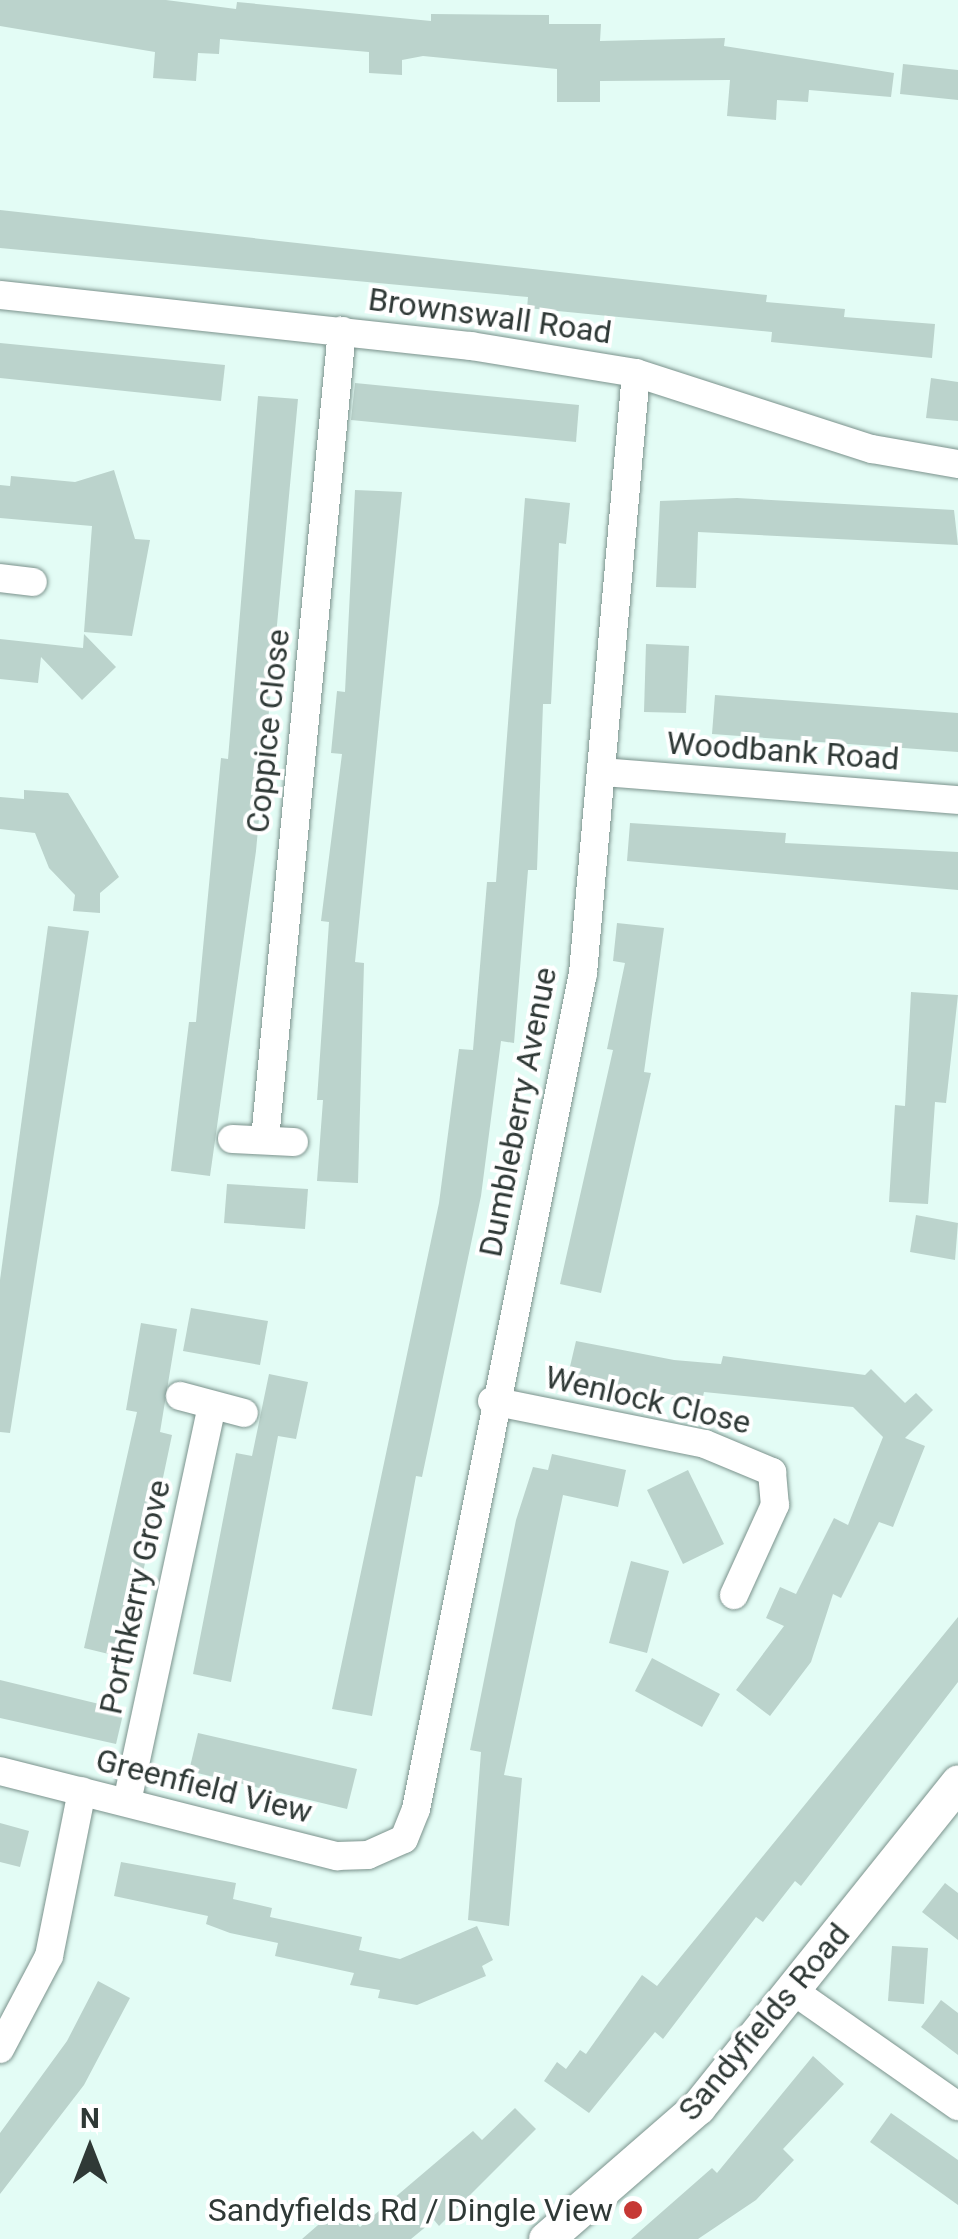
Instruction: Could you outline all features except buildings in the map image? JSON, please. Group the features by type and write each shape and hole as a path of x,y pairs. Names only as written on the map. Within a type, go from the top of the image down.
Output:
{"street":[{"name":"Brownswall Road","path":"0,295 342,331 636,372 872,449 958,464"},
{"name":"Coppice Close","path":"265,1139 342,331"},
{"name":"Dumbleberry Avenue","path":"391,1848 416,1809 492,1401 583,973 636,372"},
{"path":"0,578 33,582"},
{"name":"Woodbank Road","path":"602,772 958,800"},
{"path":"232,1139 294,1142"},
{"path":"180,1396 212,1408 244,1413"},
{"name":"Wenlock Close","path":"492,1401 705,1444 772,1472 775,1505 734,1596"},
{"name":"Porthkerry Grove","path":"127,1802 212,1408"},
{"name":"Greenfield View","path":"0,1771 337,1856 391,1848"},
{"name":"Sandyfields Road","path":"546,2239 698,2107 795,1992 958,1782"},
{"path":"0,2049 49,1956 82,1791"},
{"path":"795,1992 958,2106"}],"place":[{"name":"Sandyfields Rd / Dingle View","path":"633,2210"}]}
